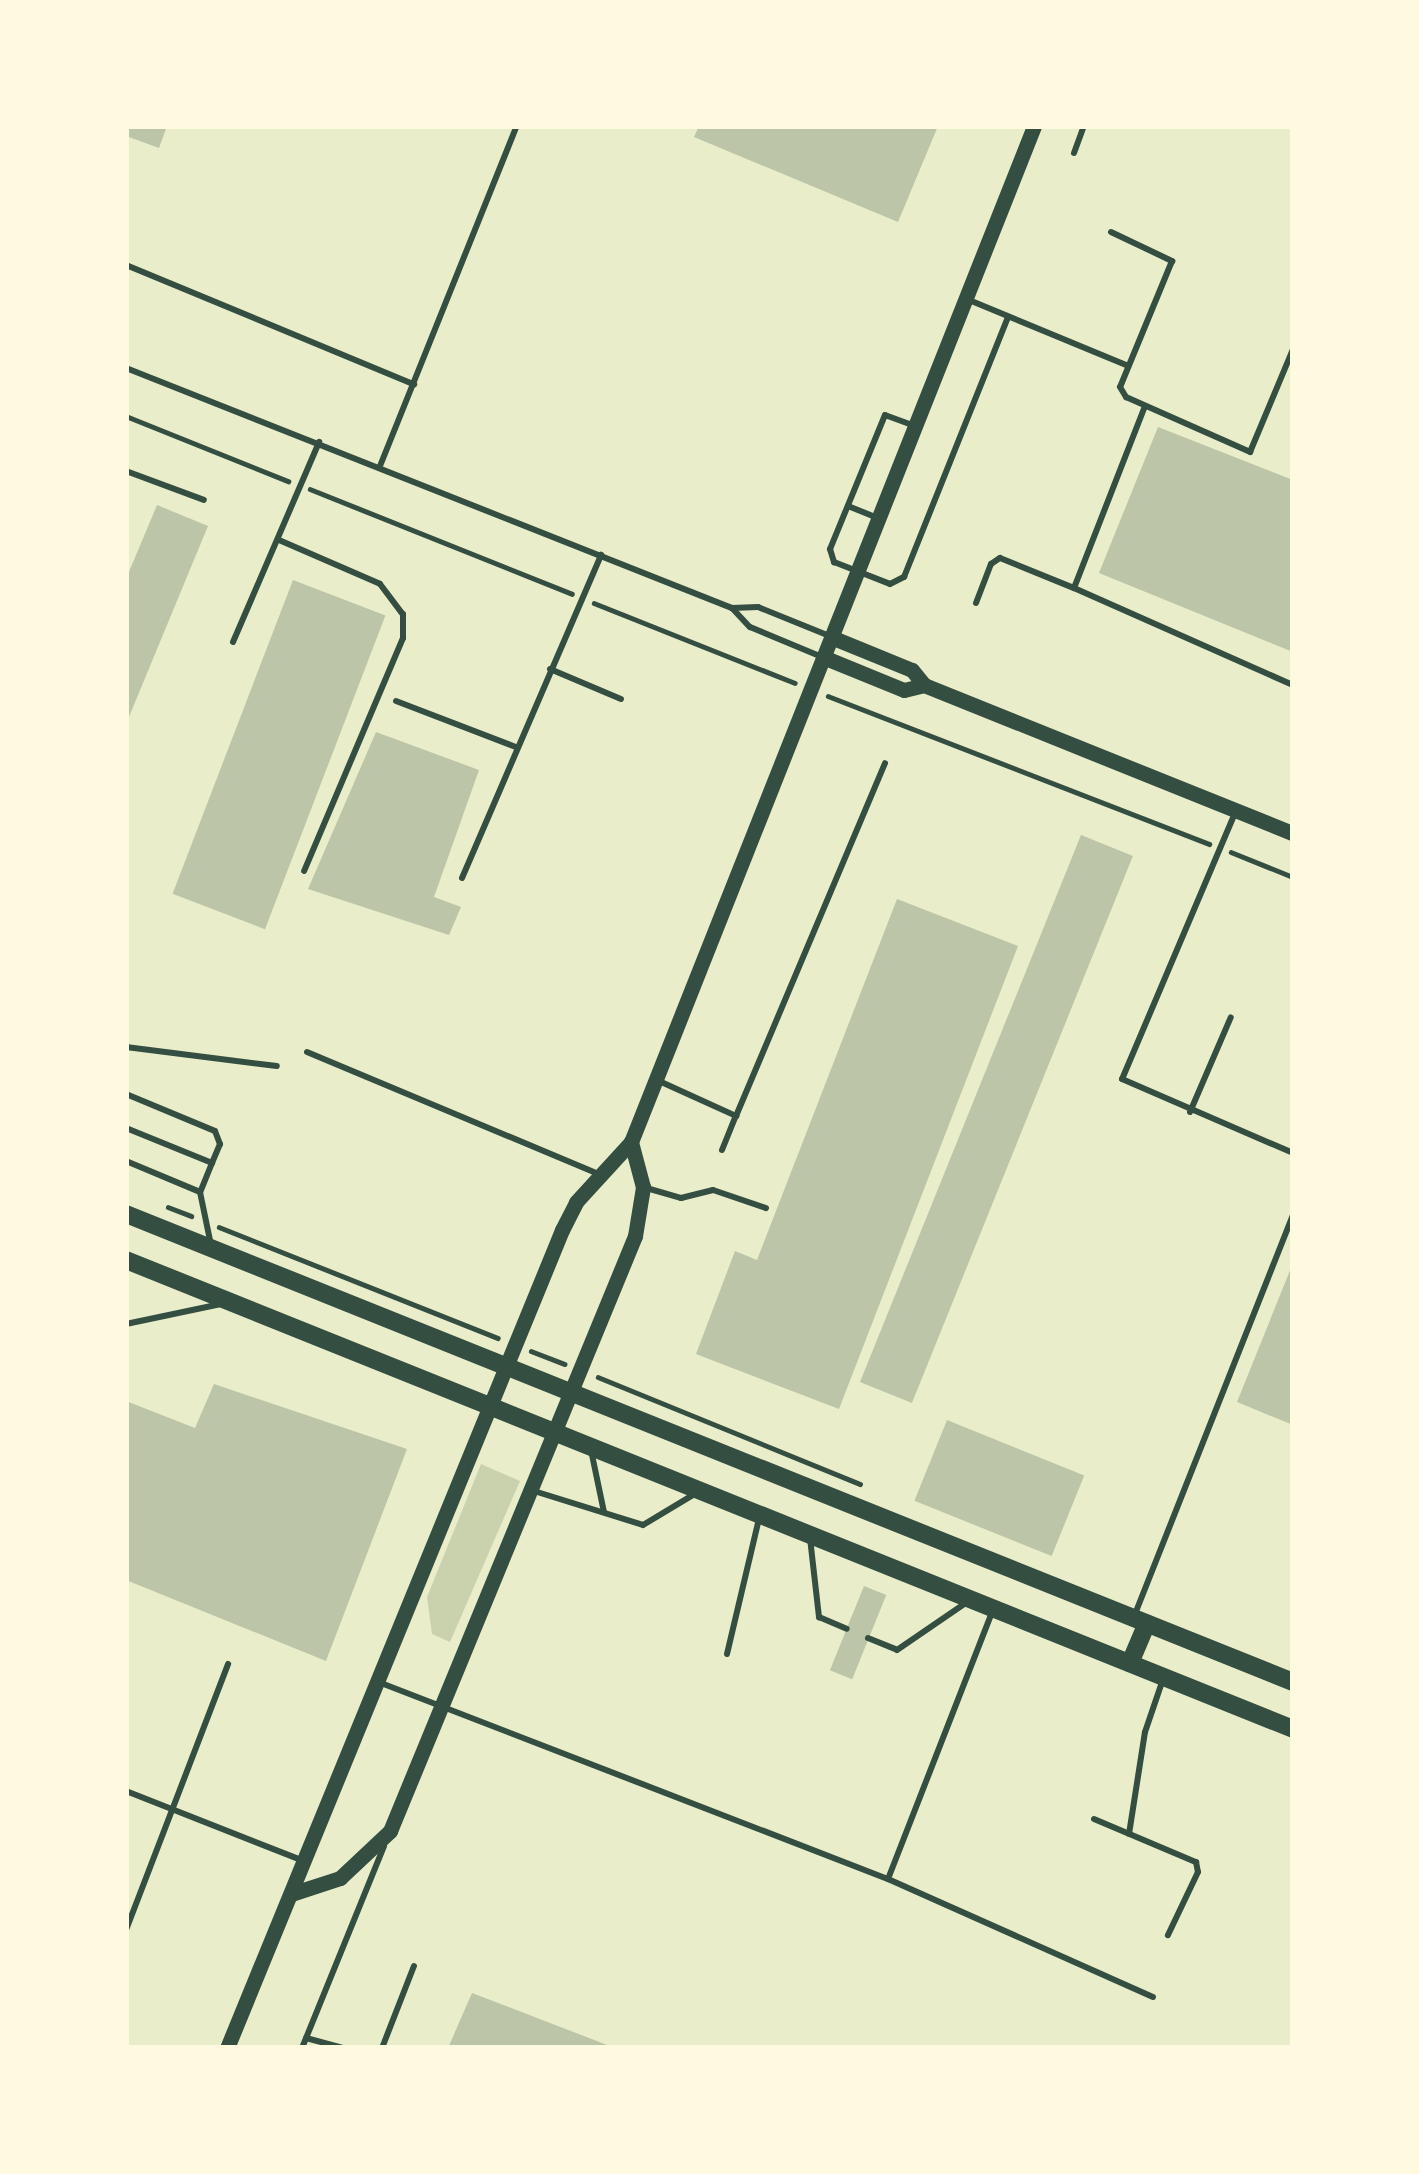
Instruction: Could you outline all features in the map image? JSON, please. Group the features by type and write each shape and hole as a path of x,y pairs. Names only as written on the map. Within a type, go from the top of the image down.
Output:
{"main road":[{"path":"126,1214 1293,1682"},
{"path":"194,1287 212,1249"},
{"path":"126,1260 1293,1729"},
{"path":"1130,1664 1140,1621"}],"street":[{"path":"227,2048 562,1230 576,1202 631,1142 1034,126"},
{"path":"831,637 912,670 924,685 1293,833"},
{"path":"824,657 904,689 924,685"},
{"path":"291,1894 340,1878 390,1831 635,1236 643,1187 631,1142"}],"lane":[{"path":"380,466 517,126"},
{"path":"1074,153 1084,126"},
{"path":"1111,232 1172,261 1121,393 1250,452 1293,349"},
{"path":"126,265 414,384"},
{"path":"965,298 1130,366"},
{"path":"915,426 885,415 830,556 856,574 890,584 904,578 1008,317"},
{"path":"126,368 732,608 758,607 831,637"},
{"path":"1074,588 1145,406"},
{"path":"233,642 319,442"},
{"path":"126,471 204,500"},
{"path":"848,506 878,518"},
{"path":"279,540 380,584 396,598 403,614 403,638 304,871"},
{"path":"462,878 601,555"},
{"path":"976,603 991,564 1000,558 1293,685"},
{"path":"732,608 750,627 824,657"},
{"path":"550,669 621,699"},
{"path":"396,700 516,747"},
{"path":"722,1150 885,764"},
{"path":"1236,810 1122,1073 1126,1083 1293,1154"},
{"path":"1190,1112 1231,1017"},
{"path":"126,1047 278,1066"},
{"path":"308,1052 599,1174"},
{"path":"656,1079 736,1116"},
{"path":"126,1094 215,1131 220,1144 200,1192 212,1249"},
{"path":"126,1128 212,1163"},
{"path":"126,1161 200,1192"},
{"path":"643,1187 681,1198 713,1190 766,1208"},
{"path":"1140,1621 1293,1214"},
{"path":"126,1324 231,1302"},
{"path":"590,1447 604,1512"},
{"path":"530,1490 643,1525 700,1491"},
{"path":"728,1654 760,1515"},
{"path":"809,1535 819,1617 847,1629"},
{"path":"868,1638 898,1650 971,1600"},
{"path":"888,1879 993,1609"},
{"path":"126,1930 228,1664"},
{"path":"1129,1834 1145,1732 1164,1677"},
{"path":"378,1682 888,1879 1154,1997"},
{"path":"126,1791 304,1862"},
{"path":"1094,1819 1198,1866 1168,1934"},
{"path":"302,2048 390,1831"},
{"path":"382,2048 414,1966"},
{"path":"306,2038 344,2048"}],"path":[{"path":"126,416 1293,877"},
{"path":"167,1207 866,1487"}],"green space":[{"path":"481,1464 520,1481 450,1642 432,1634 427,1597"}],"building":[{"path":"126,126 167,126 159,148 126,136"},
{"path":"699,126 938,126 898,222 694,137"},
{"path":"1158,427 1293,480 1293,652 1099,573"},
{"path":"157,505 208,526 126,724 126,579"},
{"path":"293,580 385,615 265,929 173,894"},
{"path":"376,732 479,770 434,897 461,907 449,935 308,889"},
{"path":"1081,835 1133,856 912,1403 860,1382"},
{"path":"897,899 1018,946 839,1409 696,1354 735,1251 757,1260"},
{"path":"1293,1263 1293,1425 1237,1402"},
{"path":"214,1384 407,1449 326,1661 126,1580 126,1401 195,1428"},
{"path":"947,1420 1084,1475 1052,1556 914,1501"},
{"path":"864,1586 886,1595 852,1679 830,1670"},
{"path":"472,1993 615,2048 448,2048"}]}
